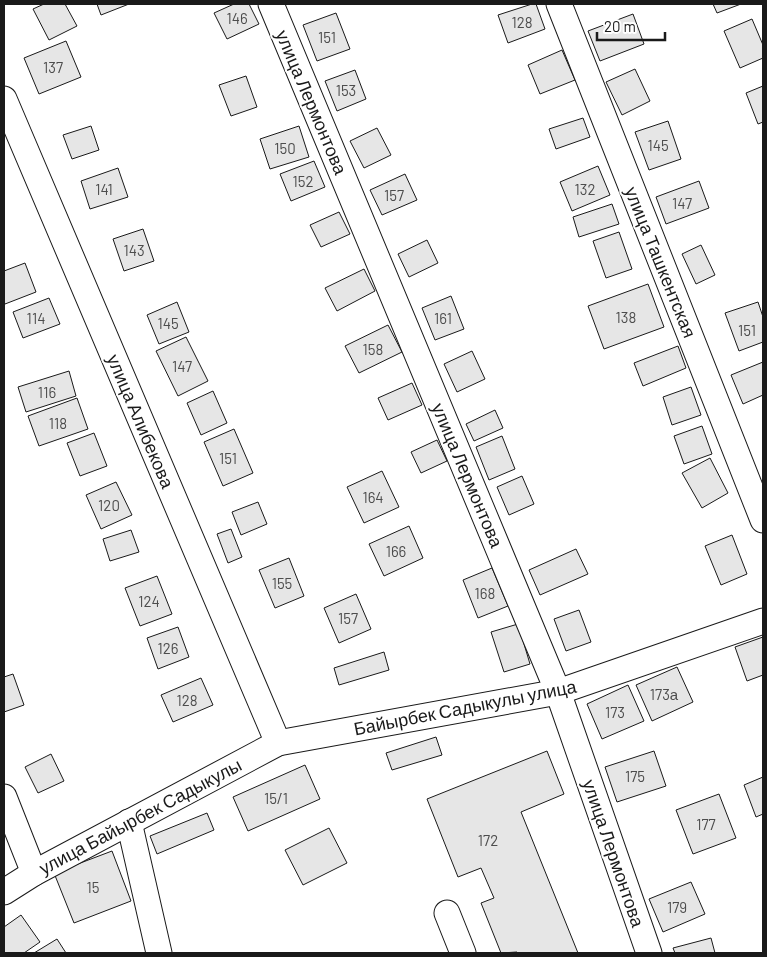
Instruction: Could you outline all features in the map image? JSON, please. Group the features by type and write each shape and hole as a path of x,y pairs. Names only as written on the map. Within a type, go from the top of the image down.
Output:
{"street":[{"name":"улица Лермонтова","path":"271,4 558,692 649,953"},
{"name":"улица Ташкентская","path":"559,4 763,520"},
{"name":"улица Алибекова","path":"4,99 278,743"},
{"name":"Байырбек Садыкулы улица","path":"278,743 558,692 763,621"},
{"name":"улица Байырбек Садыкулы","path":"4,892 34,873 278,743"},
{"path":"4,796 34,873"},
{"path":"129,822 159,953"},
{"path":"447,913 463,953"}],"building":[{"path":"44,4 65,4 77,26 49,40 33,9"},
{"path":"97,4 129,4 101,15"},
{"path":"234,4 249,4 259,24 227,39 214,13"},
{"path":"536,4 545,29 508,43 498,15"},
{"path":"713,4 741,4 717,13"},
{"path":"336,13 350,49 317,61 303,25"},
{"path":"633,14 644,44 600,61 588,31"},
{"path":"752,19 763,45 763,58 740,68 724,31"},
{"path":"66,41 81,77 39,94 24,58"},
{"path":"562,50 575,80 540,94 528,65"},
{"path":"635,69 650,101 622,115 606,82"},
{"path":"355,70 366,99 337,111 325,81"},
{"path":"246,76 257,107 231,116 219,85"},
{"path":"763,86 763,122 758,124 746,93"},
{"path":"583,118 590,137 556,149 549,129"},
{"path":"668,121 681,159 649,170 635,132"},
{"path":"91,126 99,150 72,159 63,135"},
{"path":"299,126 309,157 270,169 260,139"},
{"path":"377,128 391,155 364,168 350,141"},
{"path":"314,161 325,187 291,201 280,174"},
{"path":"598,166 610,195 572,211 560,182"},
{"path":"118,168 128,197 90,209 81,181"},
{"path":"405,174 417,200 382,215 370,190"},
{"path":"699,181 709,208 666,224 656,197"},
{"path":"612,204 619,224 579,237 573,217"},
{"path":"339,212 350,234 321,247 310,225"},
{"path":"143,229 154,261 124,271 113,239"},
{"path":"619,232 632,269 606,278 593,241"},
{"path":"427,240 438,263 409,277 398,254"},
{"path":"701,245 715,275 696,284 682,254"},
{"path":"25,263 36,292 5,304 4,271"},
{"path":"364,269 375,291 337,311 325,288"},
{"path":"648,284 664,327 604,349 588,306"},
{"path":"451,296 464,329 435,340 422,308"},
{"path":"49,298 60,324 23,338 13,312"},
{"path":"177,302 189,332 159,344 147,315"},
{"path":"758,302 763,317 763,342 739,351 725,313"},
{"path":"388,325 402,352 359,373 345,346"},
{"path":"186,337 208,381 178,396 156,351"},
{"path":"678,346 686,368 643,386 634,363"},
{"path":"472,351 485,379 457,392 444,364"},
{"path":"763,362 763,395 743,404 731,375"},
{"path":"69,371 76,396 26,412 18,387"},
{"path":"412,383 422,405 388,420 378,398"},
{"path":"691,387 701,415 672,425 663,397"},
{"path":"213,391 227,423 201,435 187,403"},
{"path":"77,398 88,429 39,446 28,416"},
{"path":"495,410 503,428 474,441 466,424"},
{"path":"702,426 712,454 684,464 674,436"},
{"path":"234,429 253,473 223,486 204,442"},
{"path":"94,433 107,466 80,476 67,443"},
{"path":"502,436 515,469 489,480 476,447"},
{"path":"437,440 447,461 421,473 411,452"},
{"path":"710,458 728,493 702,508 682,473"},
{"path":"382,471 399,507 364,523 347,487"},
{"path":"522,476 534,504 509,515 497,487"},
{"path":"116,482 132,515 101,529 86,495"},
{"path":"258,502 267,524 241,535 232,512"},
{"path":"409,526 423,558 384,576 369,544"},
{"path":"231,529 242,557 228,563 217,534"},
{"path":"131,530 139,552 110,561 103,539"},
{"path":"732,535 747,574 721,585 705,546"},
{"path":"576,549 588,574 540,595 529,570"},
{"path":"289,558 304,596 275,608 259,570"},
{"path":"492,568 508,606 478,618 463,580"},
{"path":"157,576 172,614 140,626 125,588"},
{"path":"356,594 371,629 339,643 324,608"},
{"path":"579,610 591,642 566,651 554,619"},
{"path":"518,624 530,664 504,672 491,632"},
{"path":"178,627 189,657 158,669 147,638"},
{"path":"763,637 763,675 747,681 735,647"},
{"path":"384,652 389,670 339,685 334,668"},
{"path":"677,667 693,702 652,721 636,685"},
{"path":"13,674 24,705 4,712 4,677"},
{"path":"201,678 213,705 173,722 161,695"},
{"path":"628,685 644,721 602,739 587,704"},
{"path":"436,737 442,755 392,770 386,753"},
{"path":"547,751 564,794 521,812 578,953 501,953 481,903 494,898 481,868 458,877 427,799"},
{"path":"654,751 666,786 617,802 605,767"},
{"path":"51,754 64,781 38,793 25,767"},
{"path":"305,765 320,799 248,831 233,797"},
{"path":"763,777 763,814 756,817 744,785"},
{"path":"719,794 736,838 693,854 676,810"},
{"path":"207,813 214,830 157,854 150,836"},
{"path":"329,828 347,863 303,885 285,850"},
{"path":"112,851 131,901 74,923 54,873"},
{"path":"691,882 705,914 663,932 649,899"},
{"path":"21,915 40,942 24,953 4,953 4,927"},
{"path":"711,938 715,953 675,953 673,948"},
{"path":"57,939 66,953 34,953"}]}
